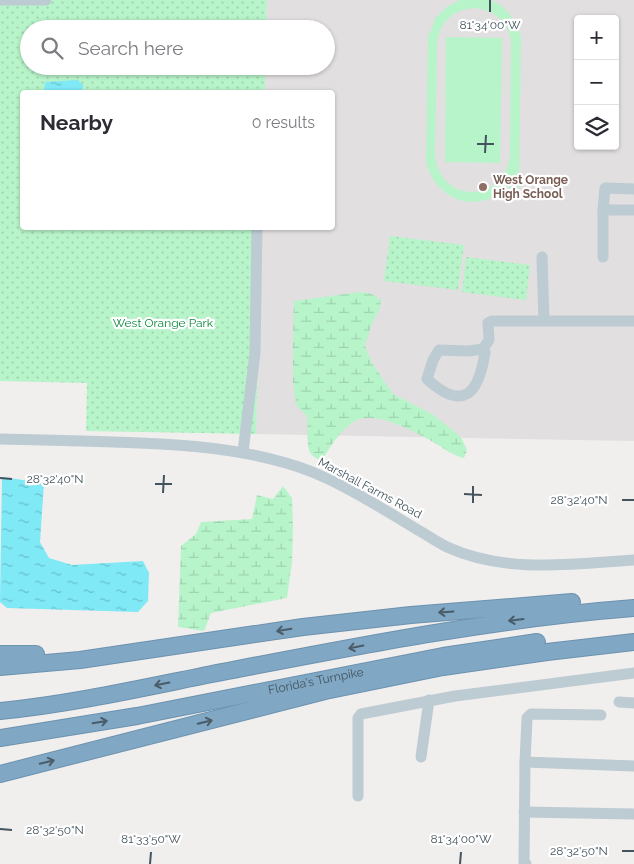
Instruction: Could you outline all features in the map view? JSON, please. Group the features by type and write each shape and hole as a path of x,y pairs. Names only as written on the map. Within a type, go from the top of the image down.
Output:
{"highway":[{"path":"0,666 80,660 303,627 411,615 634,597"},
{"name":"Florida's Turnpike","path":"0,711 141,688 448,630 582,612 634,608"},
{"name":"Florida's Turnpike","path":"0,739 137,716 443,656 575,637 634,633"},
{"path":"0,774 325,691 443,667 634,642"},
{"path":"0,654 80,653 195,644"}],"street":[{"path":"0,0 46,0"},
{"path":"603,257 605,188 634,189"},
{"path":"603,210 634,210"},
{"path":"242,452 255,353 257,230"},
{"path":"542,257 544,321"},
{"path":"483,349 468,351 439,350 433,360 427,379 440,391 454,397 466,395 472,391 483,366 485,352 483,349 488,340 488,323 492,321 634,321"},
{"name":"Marshall Farms Road","path":"0,439 193,445 242,452 311,471 447,546 469,555 495,562 549,566 634,560"},
{"path":"358,796 358,718 361,714 429,700 634,673"},
{"path":"421,757 429,700"},
{"path":"619,702 634,703"},
{"path":"526,864 524,864 524,812 526,718 531,714 601,715"},
{"path":"525,762 634,766"},
{"path":"524,812 634,814"}],"shaded area":[{"name":"West Orange High School","path":"267,0 634,0 634,441 256,434 261,230 335,230 335,90 265,90 265,75 335,75 335,20 266,20"}],"green space":[{"name":"West Orange Park","path":"0,0 267,0 266,20 20,20 20,75 265,75 265,90 20,90 20,230 261,230 256,434 86,431 87,383 0,381"},
{"path":"460,0 489,0 495,2 501,5 514,20 519,32 521,38 519,191 510,191 509,185 497,195 485,200 472,202 460,200 449,195 431,175 426,161 428,37 436,17 447,7","holes":["467,9 482,9 494,14 503,22 511,40 510,155 505,171 497,183 485,190 472,192 459,189 447,182 439,170 435,154 437,44 438,36 448,18"]},
{"path":"446,37 502,38 500,163 445,162"},
{"path":"390,236 464,245 458,290 384,281"},
{"path":"466,257 530,265 526,300 462,292"},
{"path":"360,292 372,294 381,300 380,308 371,326 365,346 372,363 393,394 432,414 462,439 467,450 464,458 451,453 417,433 375,418 357,420 347,427 332,444 322,461 309,451 307,416 296,405 293,381 294,301"},
{"path":"283,486 292,498 292,562 287,598 211,613 204,631 178,627 181,546 196,534 201,522 252,519 257,495 273,499"}],"water":[{"path":"78,80 83,85 82,90 44,90 45,82"},
{"path":"2,477 44,483 40,542 49,558 72,565 143,561 149,573 148,601 138,612 7,608 0,602"}],"place":[{"name":"West Orange High School","path":"483,187"}]}
